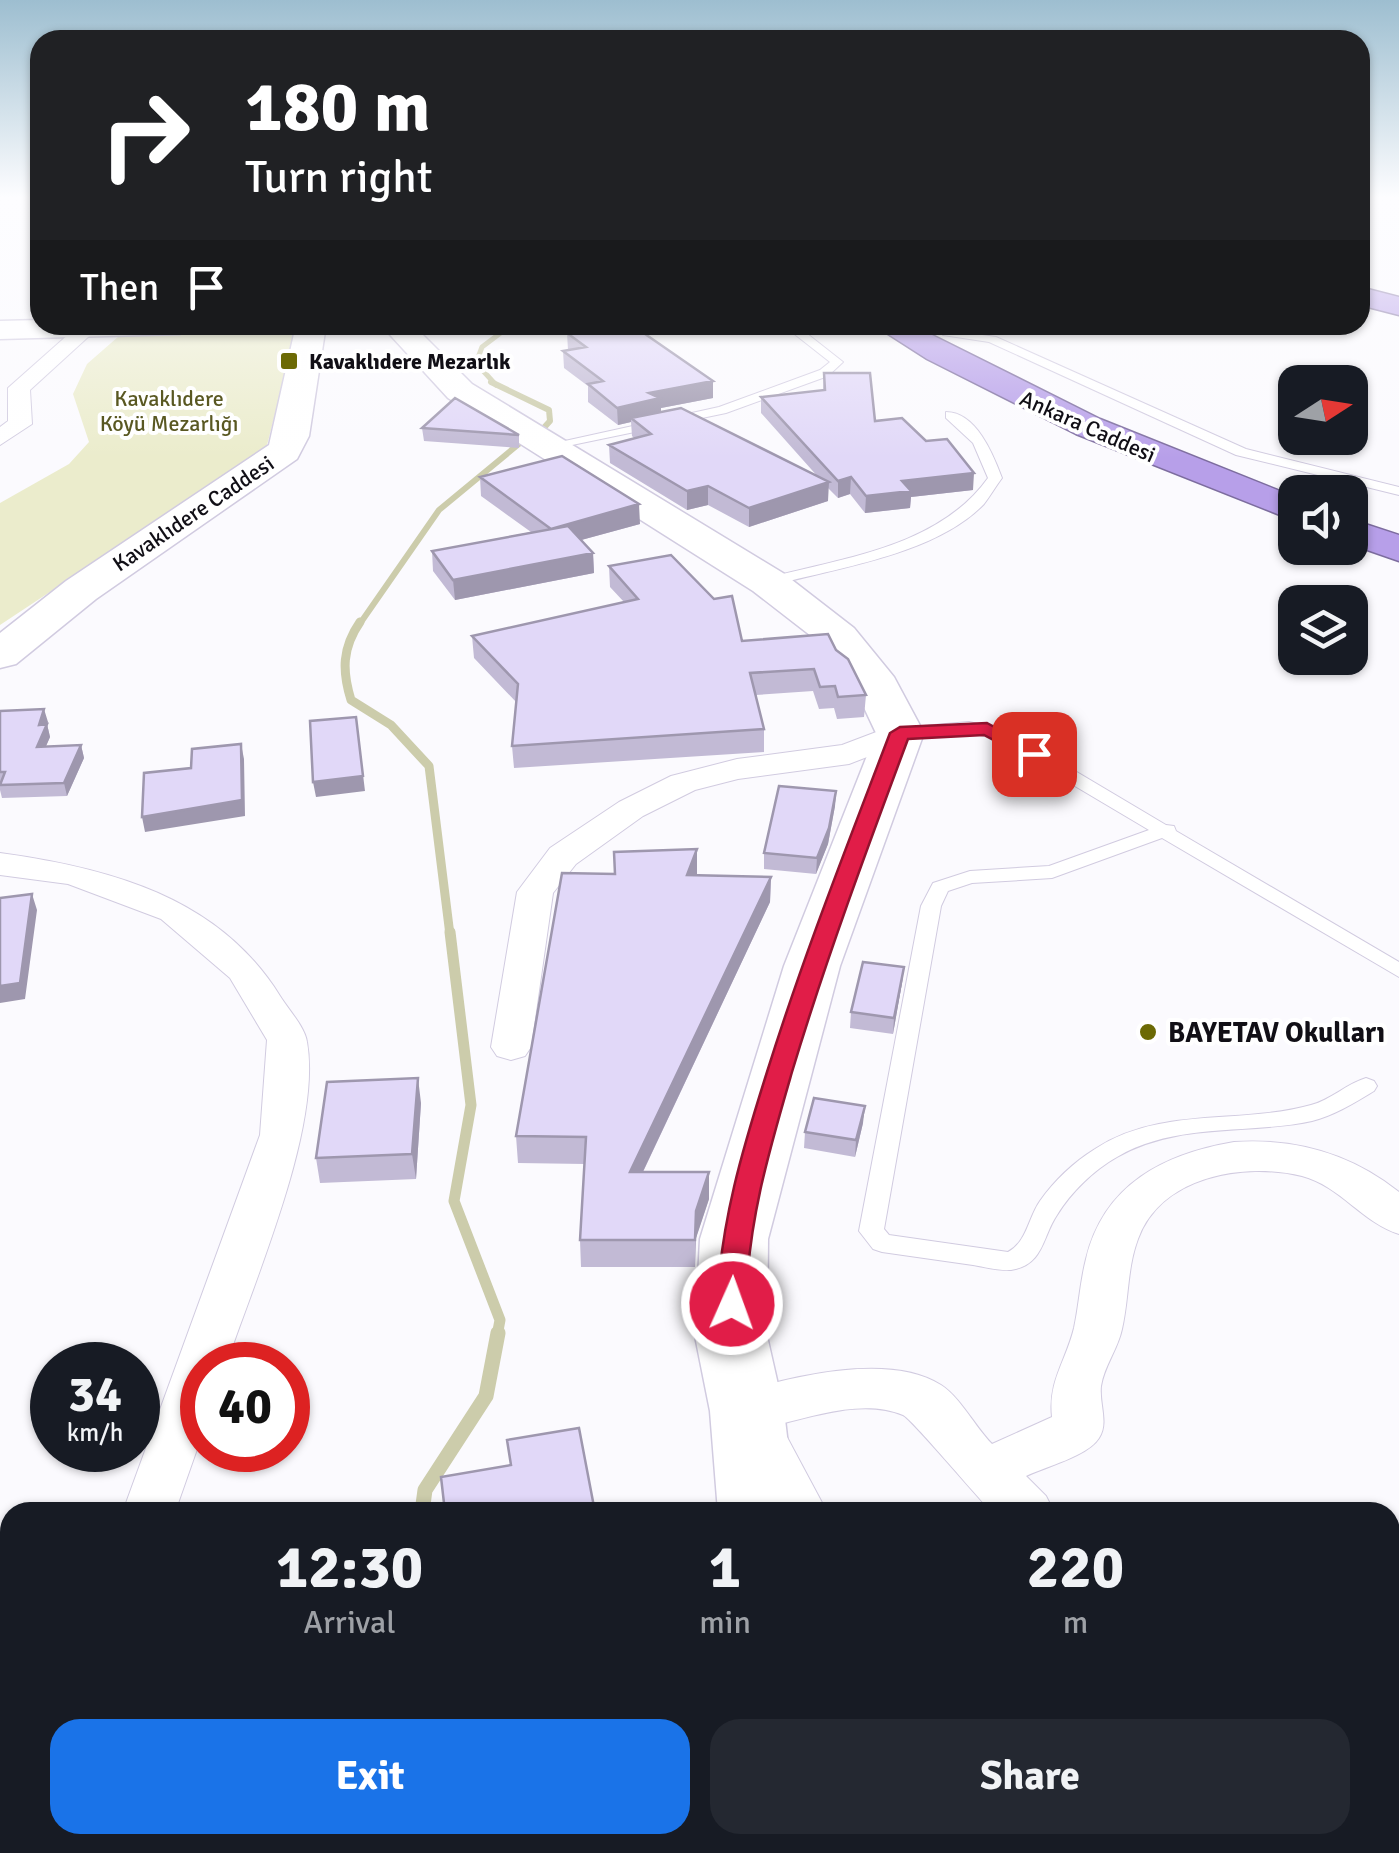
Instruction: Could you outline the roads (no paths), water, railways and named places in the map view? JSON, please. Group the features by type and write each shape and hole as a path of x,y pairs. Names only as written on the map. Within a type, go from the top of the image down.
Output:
{"highway":[{"path":"1370,299 1399,306"},
{"name":"Ankara Caddesi","path":"908,335 1038,404 1189,471 1278,504"},
{"name":"Ankara Caddesi","path":"951,335 1076,399 1212,458 1278,481"},
{"path":"1368,514 1399,525"},
{"path":"1368,537 1399,548"}],"street":[{"path":"0,330 30,329"},
{"path":"0,438 20,424 19,388 80,335"},
{"name":"Kavaklıdere Caddesi","path":"0,655 82,590 284,450 292,436 309,335"},
{"path":"406,335 460,392 768,582 839,636 872,677 900,733 812,966 734,1239 730,1336 747,1412 756,1502"},
{"path":"512,1047 534,892 563,856 631,809 683,783 737,769 849,754 900,733"},
{"path":"0,864 75,874 174,910 245,971 287,1040 282,1135 153,1502"},
{"path":"986,1471 1079,1428 1076,1385 1099,1328 1104,1272 1128,1212 1169,1176 1217,1159 1258,1155 1309,1162 1366,1188 1399,1216"},
{"path":"747,1412 831,1391 879,1388 924,1400 1016,1502"},
{"path":"747,1412 795,1502"}],"lane":[{"path":"548,446 722,410 824,373 836,358 803,335"},
{"path":"971,335 992,339 1240,452 1399,491"},
{"path":"768,582 929,534 983,501 994,478 986,448 973,429 950,414"},
{"path":"900,733 987,729 1167,830 1399,971"},
{"path":"1167,830 1052,872 970,876 940,887 931,906 871,1232 882,1244 1009,1261 1023,1258 1037,1243 1045,1212 1091,1164 1116,1147 1152,1134 1193,1126 1311,1113 1366,1086"}],"waterway":[{"path":"495,384 476,363 482,347 498,335"},
{"path":"491,382 495,384"},
{"path":"495,384 549,410 550,421 540,432"},
{"path":"359,625 439,510 520,443"},
{"path":"360,622 345,660 351,700 391,725 429,766 450,935"},
{"path":"450,932 471,1105 454,1201 500,1320 497,1336"},
{"path":"423,1502 425,1490 486,1396 498,1333"}],"place":[{"name":"Kavaklıdere Mezarlık","path":"289,361"},
{"name":"BAYETAV Okulları","path":"1148,1032"}],"park label":[{"name":"Kavaklıdere Köyü Mezarlığı","path":"169,410"}]}
